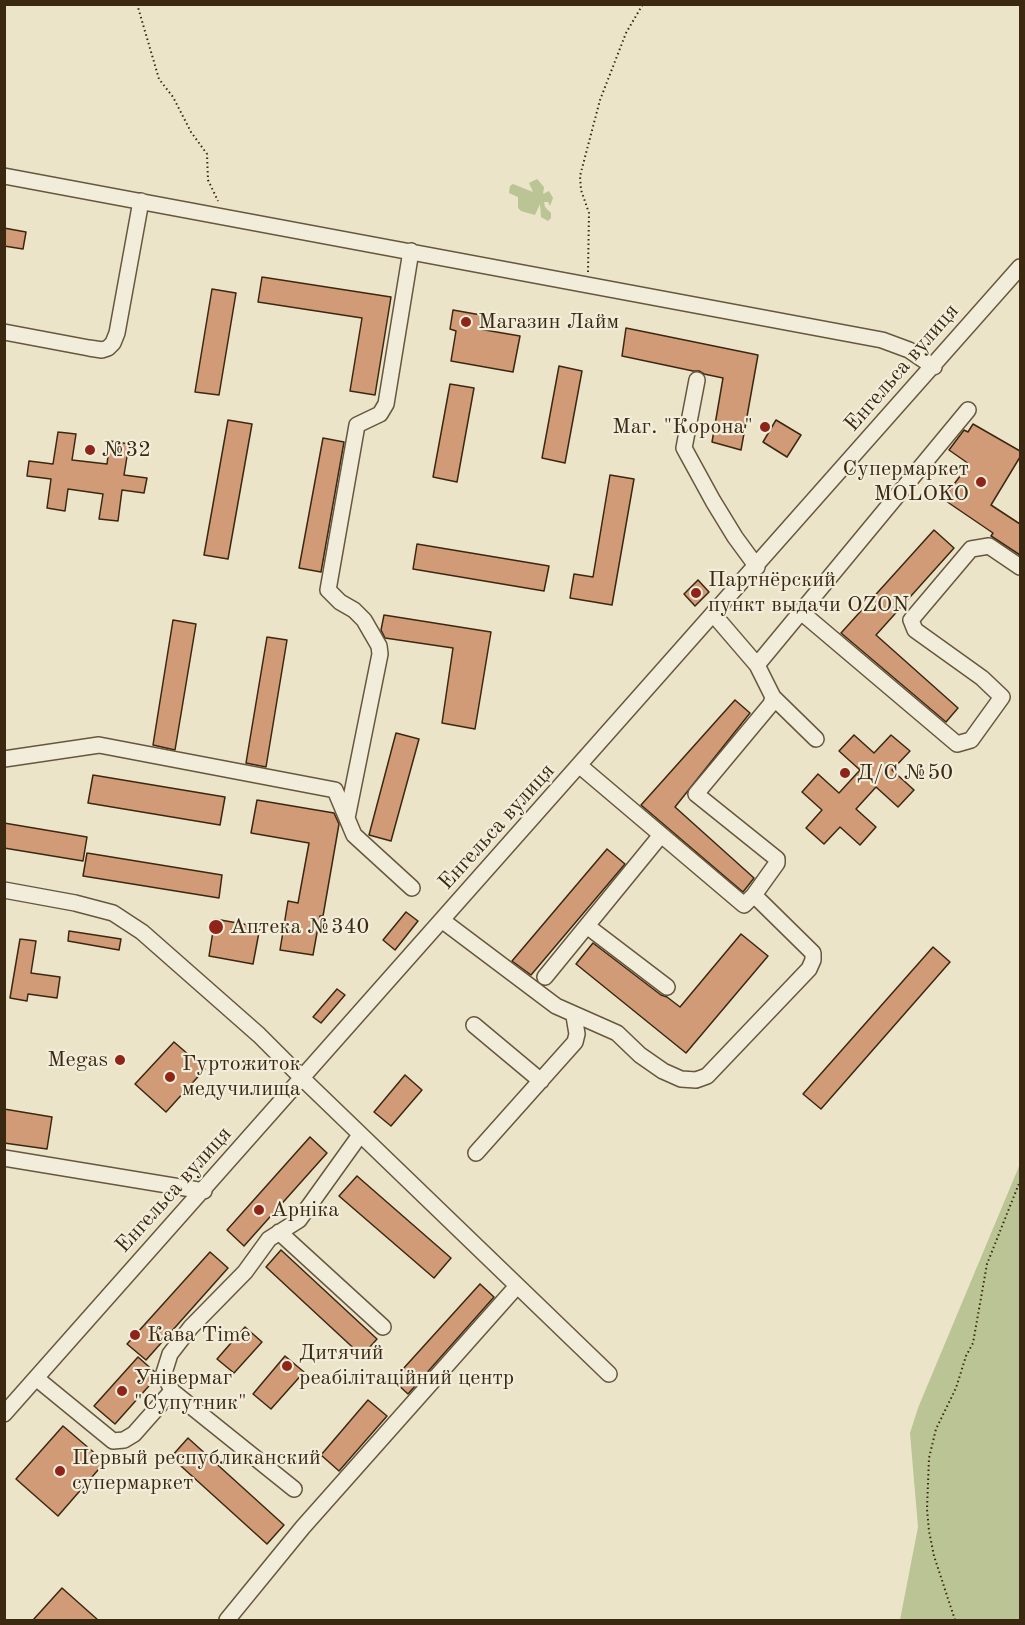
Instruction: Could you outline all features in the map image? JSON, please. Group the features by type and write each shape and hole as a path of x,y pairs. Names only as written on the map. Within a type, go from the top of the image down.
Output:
{"street":[{"path":"4,176 882,340 909,350 934,367"},
{"path":"4,332 102,350 108,348 117,333 141,201"},
{"path":"347,818 380,654 376,640 364,620 328,590 357,425 365,419 380,414 386,405 411,251"},
{"name":"Енгельса вулиця","path":"4,1414 757,567 1020,267"},
{"path":"697,380 684,448 719,510 757,567"},
{"path":"757,665 968,410"},
{"path":"801,612 957,744 971,740 1002,697 982,678 915,630 911,620 970,549 989,546 1020,567"},
{"path":"714,615 757,665 773,697 816,739"},
{"path":"580,766 744,905 777,863 777,859 696,794 771,704 773,697"},
{"path":"4,759 99,744 335,790 354,835 412,888"},
{"path":"545,977 661,835"},
{"path":"4,890 75,903 113,913 142,932 259,1035 609,1374"},
{"path":"443,921 556,1006 574,1016 617,1033 640,1055 663,1071 681,1079 696,1080 707,1076 809,969 813,960 813,953 754,895"},
{"path":"587,926 667,987"},
{"path":"476,1153 575,1042 577,1034 574,1016"},
{"path":"474,1025 541,1081"},
{"path":"294,1489 172,1391 164,1373 170,1353 245,1272 269,1239 299,1220 360,1135"},
{"path":"4,1158 204,1191"},
{"path":"279,1232 383,1327"},
{"path":"227,1620 303,1527 518,1286"},
{"path":"36,1378 113,1441 124,1440 134,1434 172,1391"}],"path":[{"path":"137,4 159,79 173,97 190,132 207,154 208,180 225,217"},
{"path":"588,284 589,213 581,190 580,176 600,100 626,33 643,4"},
{"path":"955,1620 934,1556 929,1531 927,1509 929,1458 936,1429 956,1388 966,1356 974,1343 987,1264 1020,1181"}],"green space":[{"path":"537,179 544,187 543,194 549,191 553,198 550,206 548,202 544,202 545,207 551,213 548,221 541,217 540,204 535,215 521,211 518,208 518,197 509,193 510,186 513,184 533,192 529,183"},
{"path":"1020,1164 1020,1620 900,1620 918,1527 910,1433 918,1408"}],"building":[{"path":"4,228 26,232 23,249 4,246"},
{"path":"262,277 391,297 375,395 350,391 362,318 258,302"},
{"path":"212,289 236,293 219,395 195,392"},
{"path":"453,310 481,315 479,329 520,336 513,372 451,361 456,331 450,329"},
{"path":"626,328 758,355 741,450 712,442 723,378 622,356"},
{"path":"559,366 582,371 565,463 542,458"},
{"path":"450,384 474,388 457,482 433,477"},
{"path":"228,420 252,424 228,559 204,555"},
{"path":"776,420 801,435 787,457 763,442"},
{"name":"Супермаркет MOLOKO","path":"973,424 1020,451 1020,457 991,505 1020,524 1020,555 991,536 993,533 943,499 969,464 949,450 964,430 968,432"},
{"path":"58,432 76,434 72,460 107,464 110,441 129,444 124,475 147,478 144,493 122,490 118,521 99,519 103,494 68,489 65,511 47,508 51,479 27,476 29,461 53,464"},
{"path":"323,438 344,442 321,572 299,568"},
{"path":"610,475 634,479 612,605 570,598 574,574 593,577"},
{"path":"934,530 954,548 876,635 958,708 946,722 841,633"},
{"path":"417,544 549,566 544,591 413,569"},
{"name":"Партнёрский пункт выдачи OZON","path":"698,580 709,592 695,606 684,594"},
{"path":"384,615 491,632 475,729 442,723 453,648 385,638 381,630"},
{"path":"173,620 196,624 175,750 153,745"},
{"path":"267,637 287,640 266,767 246,763"},
{"path":"735,700 750,713 675,807 754,878 743,892 641,805"},
{"path":"396,733 419,739 391,841 369,835"},
{"path":"854,735 874,753 891,735 910,751 892,770 914,790 898,807 876,787 856,809 876,827 860,845 840,827 824,844 806,828 822,810 802,792 818,774 839,793 860,770 839,751"},
{"path":"93,775 225,797 220,825 88,803"},
{"path":"257,800 334,813 339,824 323,916 320,916 313,955 280,950 288,901 298,903 309,843 251,833"},
{"path":"4,823 87,837 83,861 4,848"},
{"path":"607,849 625,864 531,975 512,961"},
{"path":"87,853 222,875 219,898 83,876"},
{"path":"406,912 418,921 395,950 383,940"},
{"path":"215,919 260,927 253,964 209,956"},
{"path":"69,931 121,939 119,950 68,941"},
{"path":"741,934 768,956 686,1053 576,964 593,943 680,1007"},
{"path":"20,939 36,941 31,973 60,977 57,998 28,994 27,1001 10,998"},
{"path":"933,947 950,962 821,1109 803,1094"},
{"path":"337,989 345,995 321,1023 313,1017"},
{"name":"Гуртожиток медучилища","path":"174,1042 205,1069 166,1112 135,1084"},
{"path":"405,1075 422,1090 391,1126 374,1112"},
{"path":"4,1109 52,1117 47,1149 4,1143"},
{"path":"310,1137 327,1153 244,1246 227,1230"},
{"path":"357,1176 451,1258 434,1278 339,1196"},
{"path":"281,1250 377,1339 362,1356 266,1267"},
{"path":"210,1252 228,1268 146,1360 127,1344"},
{"path":"480,1284 494,1297 408,1394 393,1380"},
{"path":"245,1327 262,1342 234,1373 217,1359"},
{"path":"285,1356 304,1372 271,1409 253,1394"},
{"path":"138,1357 155,1372 156,1378 115,1424 94,1406"},
{"path":"368,1400 387,1416 339,1471 321,1455"},
{"name":"Первый республиканский супермаркет","path":"63,1426 105,1462 58,1516 16,1479"},
{"path":"188,1438 284,1525 267,1544 171,1457"},
{"path":"62,1588 98,1620 33,1620"}],"place":[{"name":"Магазин Лайм","path":"466,322"},
{"name":"Маг. \"Корона\"","path":"765,427"},
{"name":"№32","path":"90,450"},
{"name":"Супермаркет MOLOKO","path":"981,482"},
{"name":"Партнёрский пункт выдачи OZON","path":"696,593"},
{"name":"Д/С №50","path":"845,773"},
{"name":"Аптека №340","path":"216,927"},
{"name":"Megas","path":"120,1060"},
{"name":"Гуртожиток медучилища","path":"170,1077"},
{"name":"Арніка","path":"259,1210"},
{"name":"Кава Time","path":"135,1335"},
{"name":"Дитячий реабілітаційний центр","path":"287,1366"},
{"name":"Універмаг \"Супутник\"","path":"122,1391"},
{"name":"Первый республиканский супермаркет","path":"60,1471"}]}
